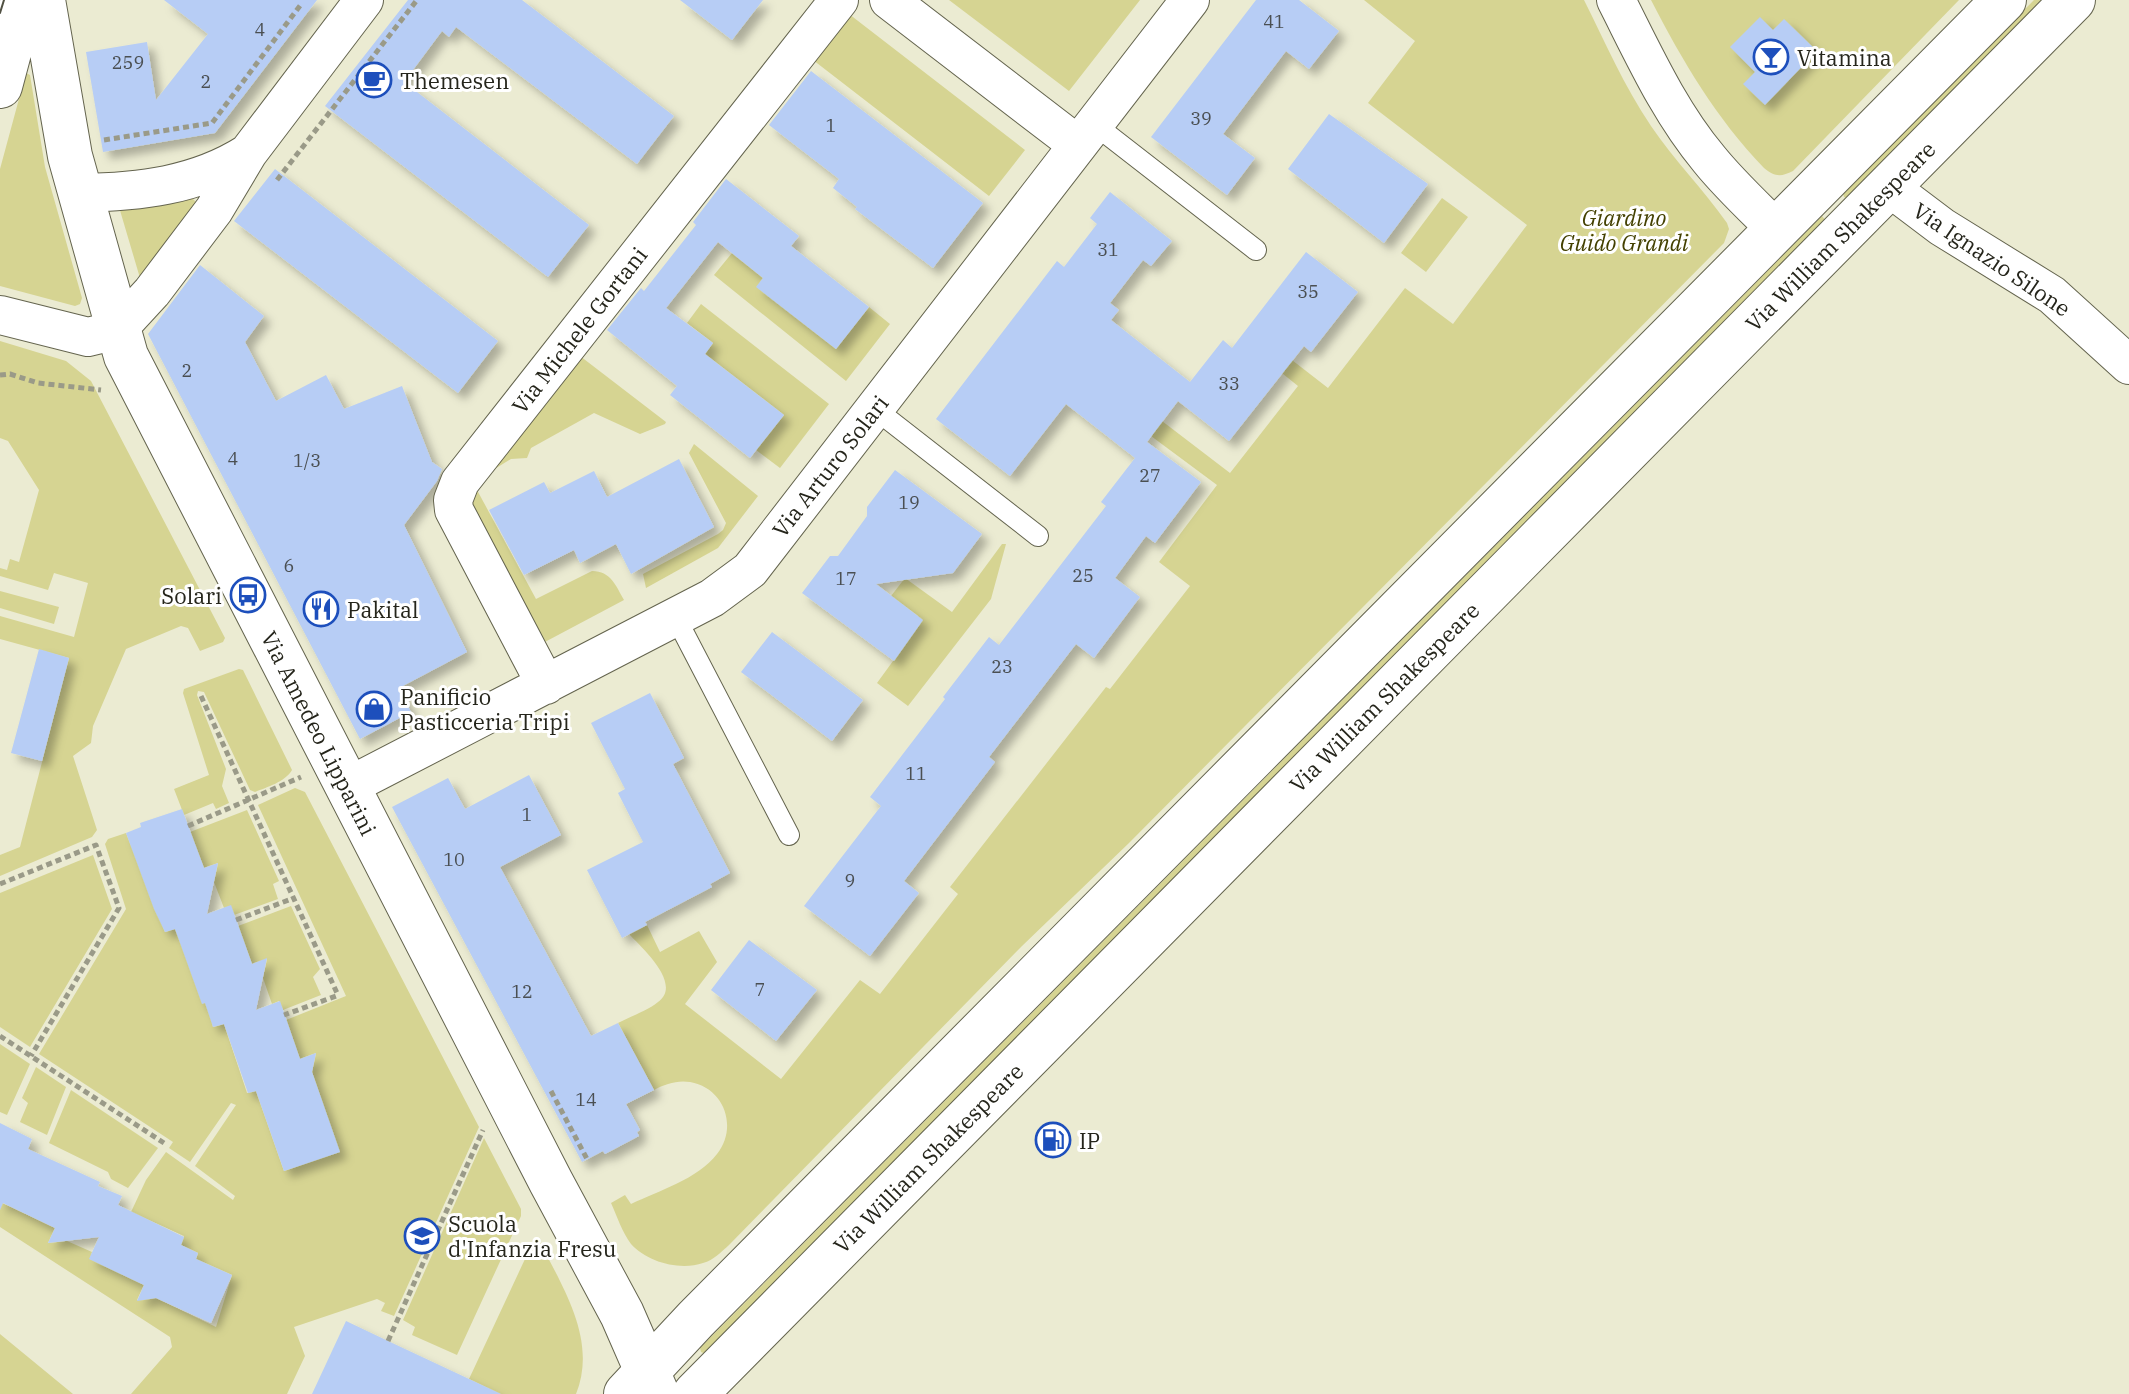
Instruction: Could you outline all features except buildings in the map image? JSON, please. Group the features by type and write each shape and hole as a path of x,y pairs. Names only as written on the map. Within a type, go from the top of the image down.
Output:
{"main road":[{"path":"0,86 23,0"},
{"name":"Via Amedeo Lipparini","path":"43,0 66,137 79,193 117,330 132,370 543,1168 622,1314 643,1386"},
{"path":"643,1386 2004,0"},
{"name":"Via William Shakespeare","path":"695,1394 2073,0"}],"street":[{"path":"0,315 88,337 117,330 152,292 214,210 248,153 364,0"},
{"name":"Via Michele Gortani","path":"546,685 454,510 455,491 839,0"},
{"path":"889,0 1086,135"},
{"name":"Via Arturo Solari","path":"347,787 676,618 726,590 750,570 1190,0"},
{"path":"1616,0 1659,86 1692,137 1710,161 1777,230"},
{"path":"79,193 153,189 202,177 248,153"},
{"name":"Via Ignazio Silone","path":"1889,187 1942,227 2052,295 2129,365"}],"lane":[{"path":"1086,135 1256,250"},
{"path":"875,409 1038,536"},
{"path":"676,618 789,835"}],"path":[{"path":"273,185 417,0"},
{"path":"207,129 302,3"},
{"path":"101,141 212,123"},
{"path":"0,375 10,374 38,383 86,390 104,390"},
{"path":"201,696 337,993 284,1015"},
{"path":"188,826 304,775"},
{"path":"0,884 96,845 119,908 31,1056"},
{"path":"236,920 294,898"},
{"path":"0,1036 164,1143"},
{"path":"388,1341 485,1126"}],"green space":[{"path":"949,0 1140,0 1069,91"},
{"name":"Giardino Guido Grandi","path":"1364,0 1584,0 1641,111 1727,223 1729,229 1724,243 1129,843 1022,946 729,1245 711,1260 694,1265 674,1265 646,1256 631,1244 611,1203 625,1195 631,1204 699,1171 723,1144 727,1121 719,1101 702,1086 680,1082 654,1090 618,1023 658,1002 666,986 658,966 629,934 647,925 660,952 699,931 717,962 685,1004 781,1079 860,980 880,994 958,894 950,887 1106,687 1110,689 1190,586 1159,562 1217,485 1151,436 1162,421 1230,473 1298,386 1247,345 1257,333 1328,388 1405,288 1453,324 1527,225 1368,103 1415,41"},
{"path":"1651,0 1959,0 1793,171 1778,175 1764,168 1716,109 1688,67"},
{"path":"2034,0 2045,0 1849,199 1844,197 1843,193"},
{"path":"849,14 1025,150 989,196 813,60"},
{"path":"26,73 30,75 45,167 82,298 80,304 75,306 0,286 0,169"},
{"path":"191,197 199,205 140,278 119,207"},
{"path":"1442,198 1468,217 1426,272 1401,253"},
{"path":"1822,216 1826,221 706,1354 701,1352 700,1348"},
{"path":"732,253 763,278 757,287 836,349 869,307 890,324 846,381 714,275"},
{"path":"701,304 829,404 780,468 756,450 784,415 705,354 713,343 687,323"},
{"path":"0,341 66,361 91,381 225,638 223,642 200,651 188,628 181,626 126,649 93,726 91,743 73,756 97,830 92,837 0,876 0,855 20,847 69,658 0,639 0,616 74,637 88,583 54,573 48,590 0,576 0,568 7,570 10,559 19,562 39,490 8,441 0,438"},
{"path":"580,356 665,424 640,434 594,413 531,448 527,458 511,459 493,470"},
{"path":"694,444 758,496 718,548 646,588 643,574 718,534 726,523 689,453"},
{"path":"477,490 536,599 592,571 608,576 624,600 543,643 468,497"},
{"path":"1002,544 1006,544 991,599 908,706 877,683 920,624 918,616 891,596 905,578 952,612"},
{"path":"0,591 59,607 54,624 0,608"},
{"path":"243,670 292,770 275,784 255,792 250,790 204,692 198,691 226,769 222,786 229,803 216,809 213,803 184,815 174,789 209,775 184,689"},
{"path":"295,788 305,792 479,1127 394,1316 381,1311 385,1303 377,1299 294,1327 305,1356 287,1394 131,1394 172,1347 170,1337 0,1227 0,1202 55,1228 48,1243 67,1241 92,1252 90,1259 144,1285 137,1300 156,1298 216,1327 232,1275 196,1259 198,1253 181,1245 184,1236 131,1212 146,1180 166,1152 233,1200 235,1196 195,1166 236,1105 231,1103 190,1162 169,1148 173,1142 39,1054 126,909 105,844 108,839 126,833 165,932 175,929 208,1002 213,1027 224,1024 247,1093 256,1091 284,1171 339,1152 312,1072 316,1053 300,1059 286,1020 346,996 258,805"},
{"path":"247,810 279,881 273,884 278,899 234,915 230,906 224,908 214,882 218,863 204,868 190,832"},
{"path":"93,855 112,909 30,1047 0,1027 0,893"},
{"path":"291,906 320,969 313,977 321,995 283,1010 279,1001 272,1004 263,978 267,959 252,964 238,926"},
{"path":"0,1044 30,1064 7,1115 0,1112"},
{"path":"36,1067 66,1087 47,1135 20,1122 28,1103 22,1098"},
{"path":"71,1090 158,1148 128,1188 111,1179 108,1172 49,1143"},
{"path":"484,1138 521,1209 521,1216 457,1355 412,1335 415,1327 403,1320"},
{"path":"538,1238 574,1314 583,1353 582,1374 576,1394 500,1394 469,1379 532,1244"},
{"path":"0,1334 73,1394 0,1394"}],"tram line":[{"path":"0,13 4,0"}],"place":[{"name":"Vitamina","path":"1771,57"},
{"name":"Themesen","path":"374,80"},
{"name":"Solari","path":"248,595"},
{"name":"Pakital","path":"321,609"},
{"name":"Panificio Pasticceria Tripi","path":"374,709"},
{"name":"IP","path":"1053,1140"},
{"name":"Scuola d'Infanzia Fresu","path":"422,1236"}]}
